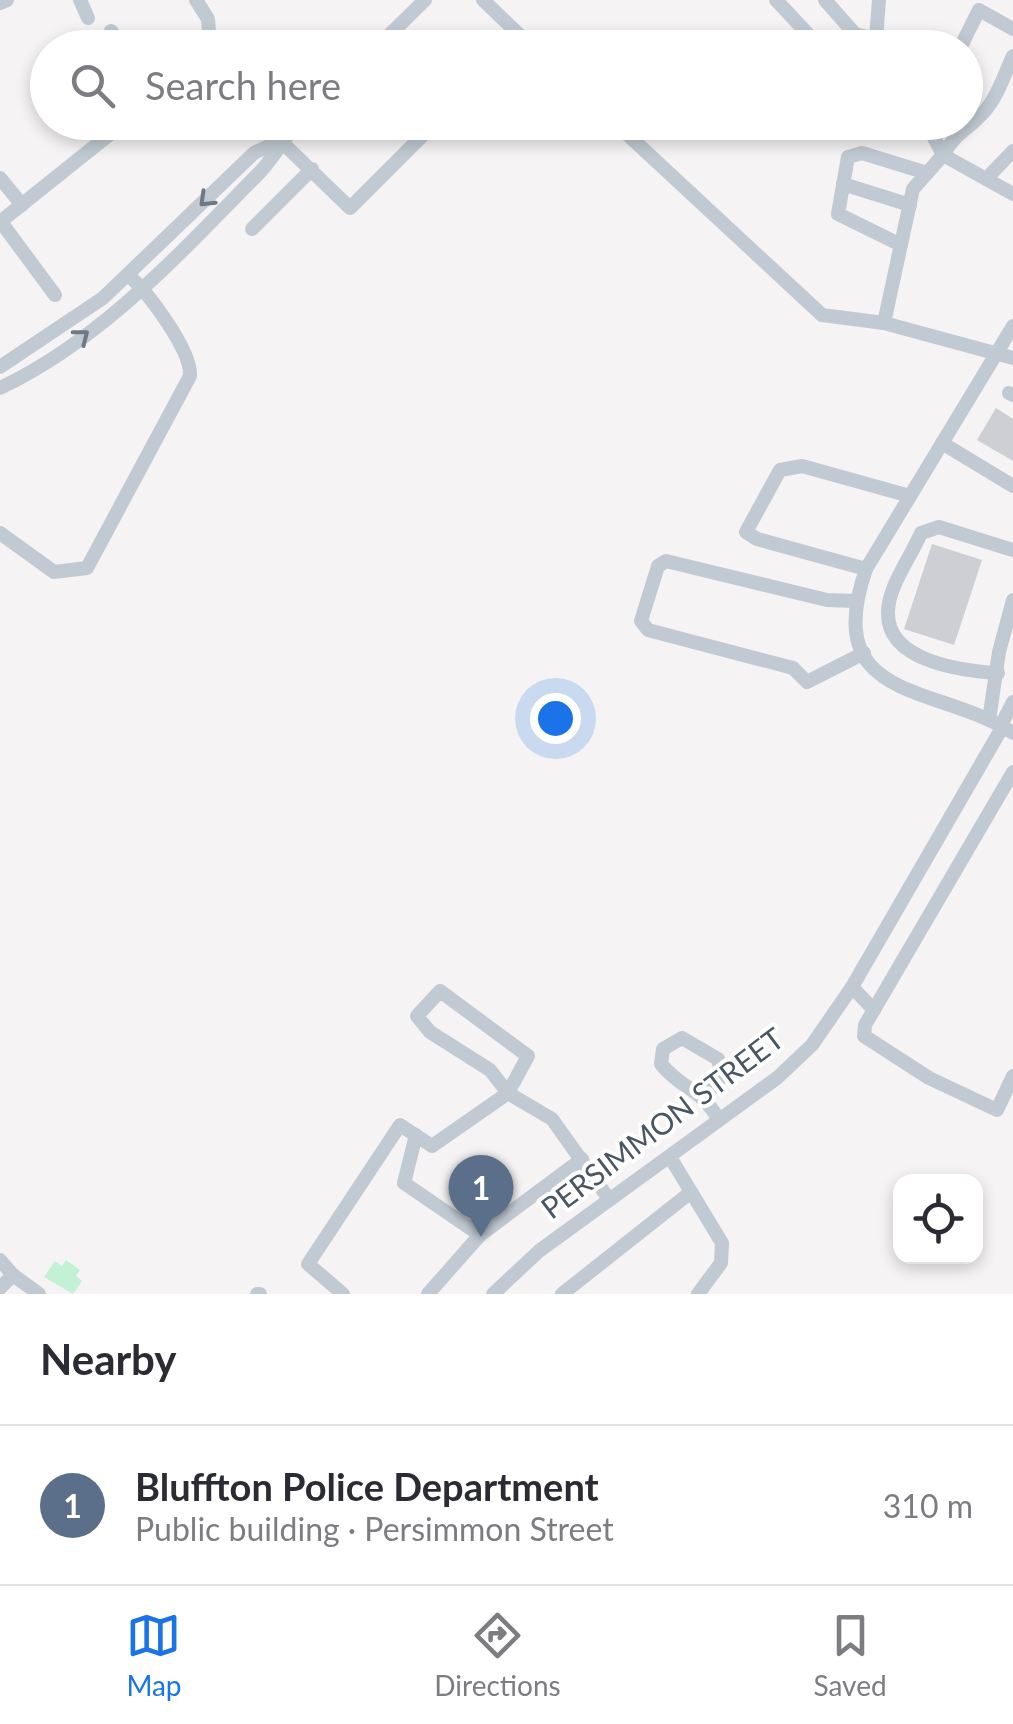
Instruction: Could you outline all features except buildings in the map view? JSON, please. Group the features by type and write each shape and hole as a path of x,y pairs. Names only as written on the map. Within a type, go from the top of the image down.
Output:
{"street":[{"path":"80,0 88,18"},
{"path":"196,0 208,18 209,30"},
{"path":"394,30 425,0"},
{"path":"482,0 514,30"},
{"path":"776,0 804,30"},
{"path":"878,30 879,0"},
{"path":"827,1 852,30"},
{"path":"969,30 979,10 1013,30"},
{"path":"983,112 1013,56"},
{"path":"55,295 0,222 103,140"},
{"path":"0,366 60,329 128,275 254,153 280,140"},
{"path":"0,388 73,344 142,288 265,166 281,140"},
{"path":"283,140 350,208 418,140"},
{"path":"634,140 822,314 884,324 1013,358"},
{"path":"935,140 943,155 1013,194"},
{"path":"884,324 913,189 943,155 949,140"},
{"path":"986,179 1013,151"},
{"path":"901,245 840,217 848,157 856,152 927,173"},
{"path":"252,230 312,169"},
{"path":"0,178 22,205"},
{"path":"843,184 910,205"},
{"path":"0,533 54,572 87,568 190,376 191,364 142,288 128,275"},
{"path":"1013,326 866,569 855,601 856,636 864,653 893,687 1001,726 998,673 1013,600"},
{"path":"942,444 1013,486"},
{"path":"866,569 757,539 746,532 748,522 780,470 802,466 907,501 929,529"},
{"path":"998,673 946,666 923,658 893,631 888,614 894,589 921,533 939,527 1013,550"},
{"path":"855,601 828,600 666,562 658,566 641,621 648,630 793,668 807,682 864,653"},
{"name":"PERSIMMON STREET","path":"493,1294 539,1252 795,1062 852,987 1013,702"},
{"path":"1013,772 874,1010 864,1036 929,1078 997,1110 1013,1076"},
{"path":"852,987 874,1010"},
{"path":"343,1294 308,1264 400,1125 432,1146 508,1093 528,1056 440,992 418,1016 430,1032 490,1070 508,1093 552,1119 608,1200"},
{"path":"705,1096 722,1076 718,1059 682,1038 663,1049 662,1064 670,1075 705,1096 719,1120"},
{"path":"416,1135 404,1183 480,1235"},
{"path":"670,1157 722,1243 721,1263 698,1294"},
{"path":"428,1294 480,1235 582,1159"},
{"path":"562,1294 691,1192"},
{"path":"0,1260 35,1291"},
{"path":"0,1288 14,1275"}],"green space":[{"path":"66,1260 80,1270 76,1276 82,1281 73,1294 44,1277 55,1261 62,1266"}],"place":[{"name":"Bluffton Police Department","path":"481,1237"}]}
